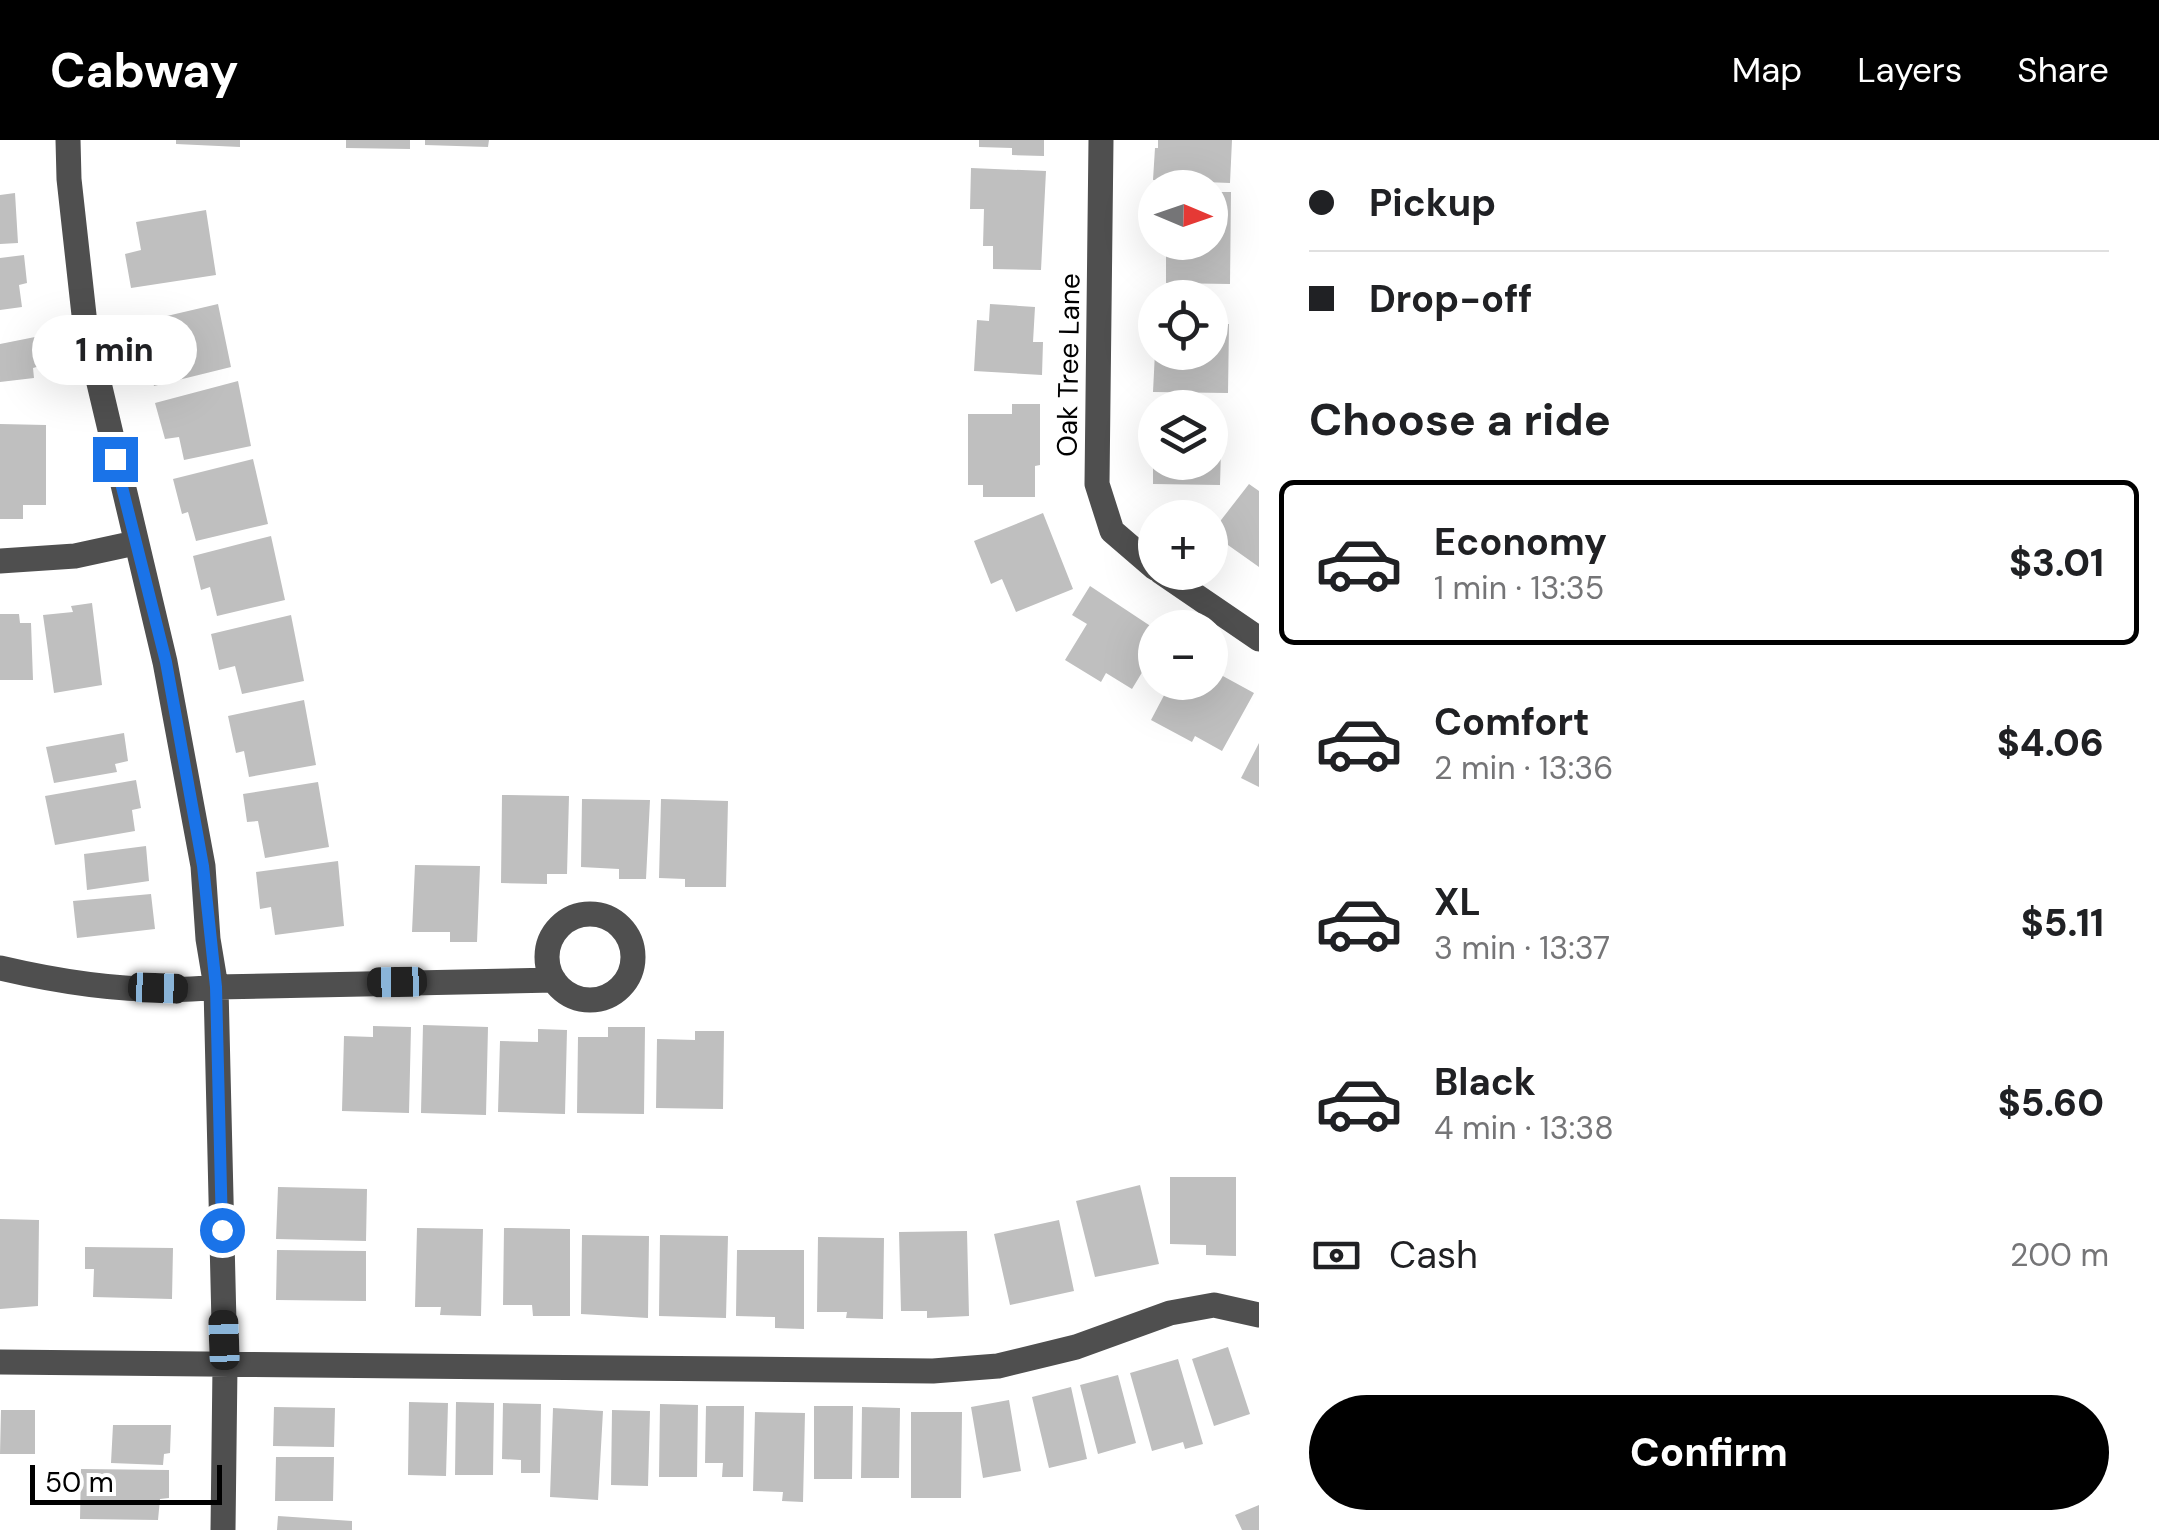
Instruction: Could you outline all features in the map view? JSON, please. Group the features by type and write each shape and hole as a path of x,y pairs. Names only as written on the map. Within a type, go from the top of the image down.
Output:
{"street":[{"path":"68,140 85,324 166,662 203,866 216,987 225,1366 223,1530"},
{"name":"Oak Tree Lane","path":"1101,140 1097,484 1112,531 1138,553"},
{"path":"0,562 74,556 135,543"},
{"path":"1187,590 1259,639"},
{"path":"0,968 122,986 554,980"},
{"path":"0,1362 933,1371 998,1366 1060,1351 1170,1313 1214,1305 1259,1315"}],"building":[{"path":"176,140 240,140 240,147 176,144"},
{"path":"346,140 410,140 410,149 346,148"},
{"path":"425,140 489,140 488,147 425,145"},
{"path":"979,140 1044,140 1044,156 1012,155 1012,148 979,147"},
{"path":"1158,140 1232,140 1230,183 1228,170 1154,170"},
{"path":"971,168 1046,171 1041,270 993,269 993,246 983,246 984,209 970,209"},
{"path":"1231,192 1230,284 1228,280 1166,280 1166,260 1228,260"},
{"path":"15,193 18,243 0,244 0,195"},
{"path":"206,210 216,275 131,288 125,254 141,250 136,222"},
{"path":"24,255 27,283 19,285 22,307 0,310 0,258"},
{"path":"218,304 231,367 154,386 147,360 162,356 154,319"},
{"path":"990,304 1035,307 1033,342 1043,342 1042,375 974,371 977,320 989,321"},
{"path":"1229,324 1228,393 1153,390 1154,370 1228,370"},
{"path":"35,337 40,366 33,368 34,378 0,382 0,344"},
{"path":"238,381 251,446 184,460 179,437 165,439 155,403"},
{"path":"1012,404 1040,404 1040,465 1035,466 1035,497 983,497 983,485 968,485 968,414 1012,414"},
{"path":"0,424 46,425 46,505 23,505 23,519 0,519"},
{"path":"253,459 268,524 196,541 188,512 182,514 173,479"},
{"path":"1153,480 1220,480 1220,485 1153,484"},
{"path":"1249,484 1259,491 1259,567 1228,545 1228,511"},
{"path":"1043,513 1073,589 1016,612 1002,579 991,584 974,541"},
{"path":"271,536 285,600 217,616 210,587 201,590 193,556"},
{"path":"1090,586 1138,618 1138,679 1132,689 1106,673 1101,682 1065,660 1087,624 1072,615"},
{"path":"92,603 102,685 54,693 43,615 73,612 71,606"},
{"path":"0,614 19,614 20,623 31,623 33,680 0,680"},
{"path":"291,615 304,681 242,694 235,666 219,670 211,634"},
{"path":"1228,679 1254,693 1222,751 1195,736 1192,742 1151,720 1162,700 1228,700"},
{"path":"304,700 316,765 249,777 244,751 236,753 228,716"},
{"path":"124,733 128,761 115,764 117,772 54,783 46,747"},
{"path":"1259,743 1259,787 1241,778"},
{"path":"136,780 141,808 132,810 135,831 55,845 45,796"},
{"path":"318,782 329,847 265,858 258,821 247,822 243,794"},
{"path":"502,795 569,796 567,874 547,874 547,884 501,883"},
{"path":"582,799 650,800 646,879 619,879 619,869 581,867"},
{"path":"661,799 728,801 726,887 685,887 685,879 659,878"},
{"path":"146,846 149,881 87,890 84,854"},
{"path":"338,861 344,926 275,935 271,907 260,909 256,872"},
{"path":"415,865 480,866 477,942 450,942 450,932 412,932"},
{"path":"151,894 155,929 77,938 73,901"},
{"path":"423,1025 488,1027 486,1115 421,1113"},
{"path":"373,1026 411,1027 409,1113 342,1111 344,1036 373,1037"},
{"path":"608,1027 645,1027 644,1114 577,1113 578,1037 608,1037"},
{"path":"538,1029 567,1030 565,1114 498,1112 500,1041 538,1042"},
{"path":"695,1031 724,1031 723,1109 656,1108 657,1039 695,1040"},
{"path":"1170,1177 1236,1177 1236,1256 1206,1255 1206,1245 1170,1244"},
{"path":"1140,1185 1159,1264 1095,1277 1076,1201"},
{"path":"278,1187 367,1189 366,1241 276,1239"},
{"path":"0,1219 39,1220 38,1306 0,1309"},
{"path":"1059,1220 1074,1291 1010,1305 994,1234"},
{"path":"417,1228 483,1229 481,1316 440,1315 441,1307 415,1307"},
{"path":"504,1228 570,1229 570,1316 533,1316 532,1305 503,1305"},
{"path":"967,1231 969,1316 927,1318 927,1311 901,1311 899,1232"},
{"path":"582,1235 649,1236 648,1318 581,1314"},
{"path":"660,1235 728,1236 726,1318 659,1316"},
{"path":"818,1237 884,1238 883,1319 846,1318 847,1312 817,1312"},
{"path":"85,1247 173,1248 172,1299 93,1297 94,1269 85,1269"},
{"path":"277,1250 366,1251 366,1301 276,1300"},
{"path":"737,1250 804,1250 804,1329 775,1328 775,1317 736,1316"},
{"path":"1228,1347 1250,1414 1214,1426 1192,1359"},
{"path":"1178,1359 1203,1444 1185,1449 1183,1442 1152,1451 1130,1373"},
{"path":"1118,1375 1136,1443 1098,1454 1080,1385"},
{"path":"1071,1387 1087,1459 1049,1468 1032,1397"},
{"path":"1009,1400 1021,1471 983,1478 971,1407"},
{"path":"409,1402 448,1403 446,1476 408,1475"},
{"path":"456,1402 494,1403 493,1475 455,1475"},
{"path":"503,1403 541,1404 540,1473 521,1473 521,1460 502,1459"},
{"path":"660,1404 698,1405 697,1477 659,1477"},
{"path":"706,1406 744,1406 743,1477 722,1477 723,1463 705,1463"},
{"path":"814,1406 853,1406 852,1479 814,1479"},
{"path":"274,1407 335,1408 334,1447 273,1446"},
{"path":"862,1407 900,1408 899,1478 861,1478"},
{"path":"553,1408 603,1411 598,1500 550,1497"},
{"path":"1,1410 35,1410 35,1454 0,1454"},
{"path":"612,1410 650,1411 648,1486 611,1485"},
{"path":"755,1412 805,1413 803,1502 782,1501 783,1492 753,1491"},
{"path":"911,1412 962,1412 961,1498 911,1498"},
{"path":"113,1425 171,1425 170,1453 164,1454 163,1465 111,1463"},
{"path":"276,1457 334,1457 333,1501 275,1501"},
{"path":"81,1469 169,1470 169,1498 160,1499 158,1520 80,1519"},
{"path":"1259,1505 1259,1530 1242,1530 1235,1515"},
{"path":"278,1516 352,1521 352,1530 277,1530"}],"route":[{"path":"115,459 166,662 203,866 216,987 222,1230"}]}
